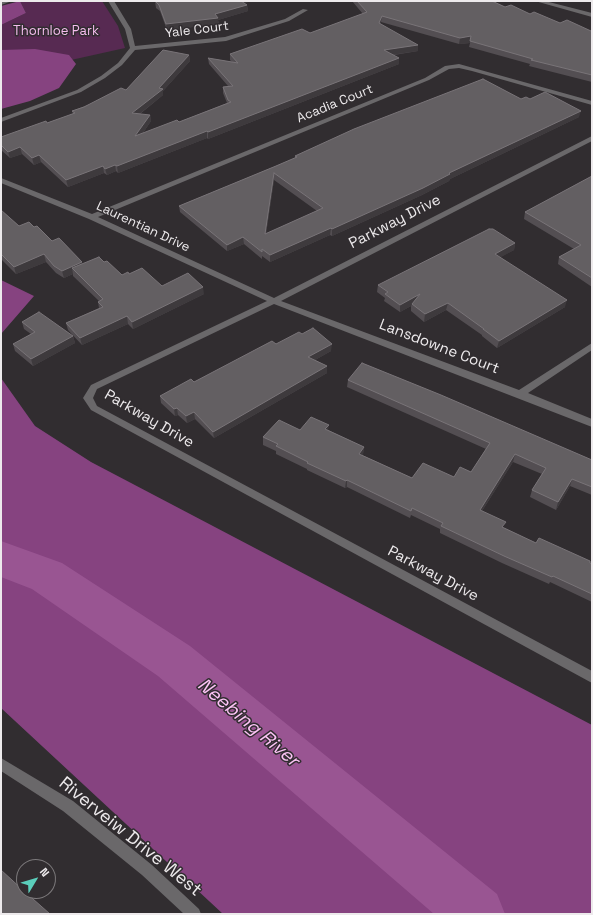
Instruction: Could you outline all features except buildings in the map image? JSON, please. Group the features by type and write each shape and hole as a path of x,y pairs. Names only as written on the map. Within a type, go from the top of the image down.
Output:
{"street":[{"path":"1,3 9,1"},
{"path":"1,120 79,91 103,77 120,64 133,48 128,29 111,1"},
{"path":"538,1 592,15"},
{"name":"Yale Court","path":"133,48 226,40 287,20 305,10"},
{"name":"Acadia Court","path":"92,217 427,79 447,67 459,66 473,69 592,103"},
{"name":"Parkway Drive","path":"592,138 274,301 94,387 88,398 94,408 592,677"},
{"name":"Laurentian Drive","path":"1,180 92,217 274,301"},
{"name":"Lansdowne Court","path":"274,301 520,394 592,423"},
{"path":"520,394 592,346"},
{"name":"Riverveiw Drive West","path":"1,764 68,806 147,870 194,914"}],"green space":[{"name":"Thornloe Park","path":"20,1 102,1 118,26 125,48 62,62 1,57 1,25 26,13"}],"shaded area":[{"path":"20,1 26,13 1,25 1,6"},
{"path":"35,49 69,55 76,64 59,88 30,101 1,109 1,50"},
{"path":"1,280 34,296 1,334"},
{"path":"1,378 35,426 91,462 592,725 592,914 223,914 1,708"}],"waterway":[{"name":"Neebing River","path":"1,559 47,576 174,661 477,914"}]}
